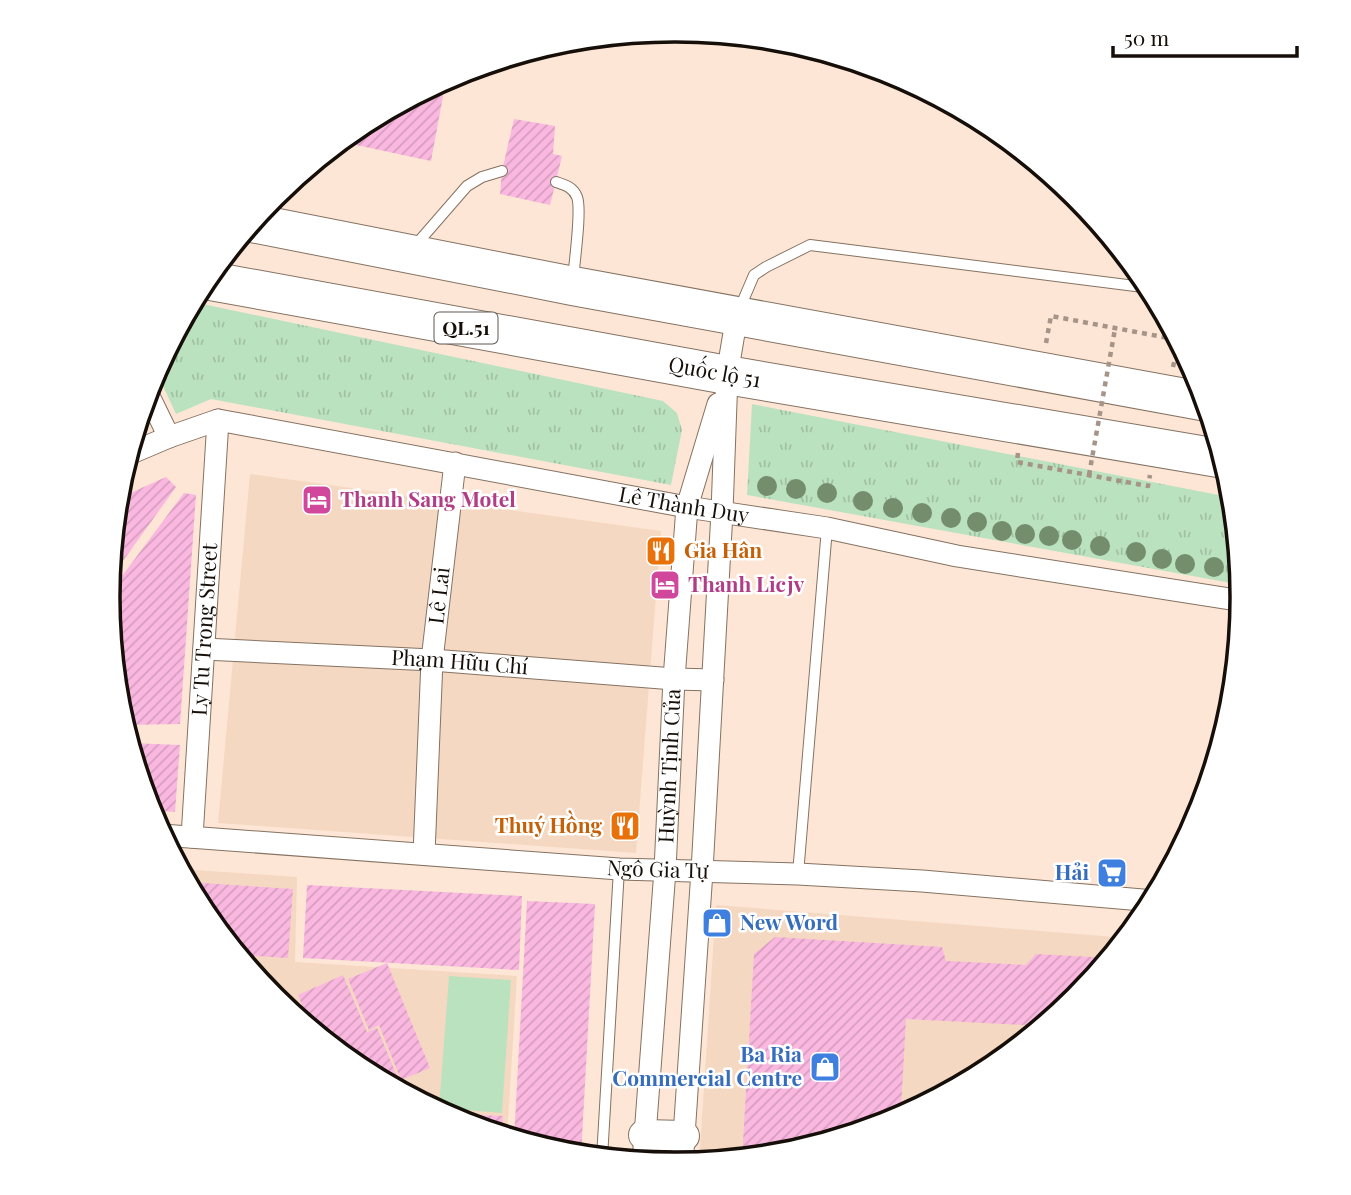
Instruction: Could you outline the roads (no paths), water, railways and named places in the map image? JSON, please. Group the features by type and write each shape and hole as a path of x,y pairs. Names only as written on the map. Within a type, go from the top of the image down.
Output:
{"highway":[{"path":"264,225 573,286 1195,400"},
{"name":"Quốc lộ 51","path":"218,283 727,375 1213,457"}],"street":[{"name":"Huỳnh Tịnh Của","path":"683,1150 713,680 727,375 737,315"},
{"name":"Huỳnh Tịnh Của","path":"644,1149 665,870 674,680 687,507 727,375"},
{"path":"154,406 169,437"},
{"name":"Lê Thành Duy","path":"140,449 218,420 687,507 827,528 957,556 1231,598"},
{"name":"Ly Tu Trong Street","path":"192,836 218,420"},
{"name":"Lê Lai","path":"424,854 432,660 455,463"},
{"name":"Phạm Hữu Chí","path":"204,649 432,660 674,680 713,680"},
{"name":"Ngô Gia Tự","path":"174,835 619,869 798,873 934,882 1141,900"},
{"path":"644,1149 683,1150"}],"lane":[{"path":"409,254 467,186 482,177 502,171"},
{"path":"556,182 570,187 577,198 573,286"},
{"path":"737,315 754,275 810,245 1135,286"},
{"path":"798,873 827,528"},
{"path":"603,1148 619,869"}],"place":[{"name":"Thanh Sang Motel","path":"317,500"},
{"name":"Gia Hân","path":"661,551"},
{"name":"Thanh Licjv","path":"665,585"},
{"name":"Thuý Hồng","path":"625,826"},
{"name":"Hải","path":"1112,873"},
{"name":"New Word","path":"717,923"},
{"name":"Ba Ria Commercial Centre","path":"825,1067"}]}
